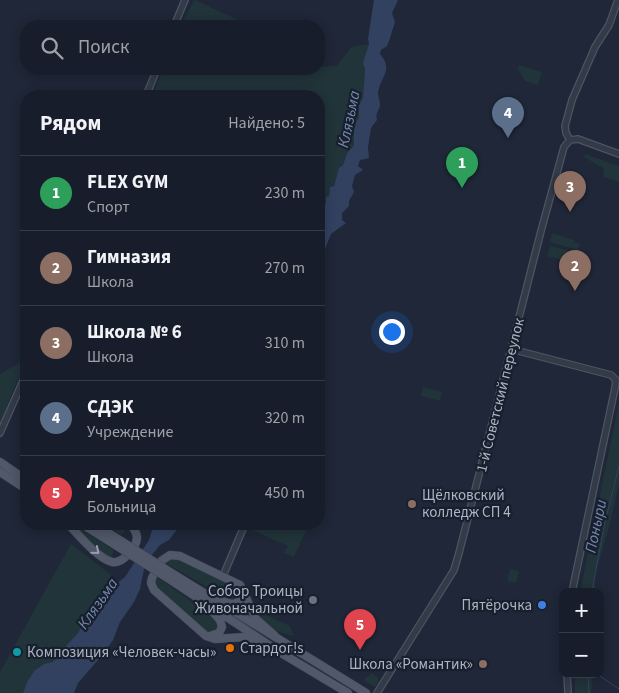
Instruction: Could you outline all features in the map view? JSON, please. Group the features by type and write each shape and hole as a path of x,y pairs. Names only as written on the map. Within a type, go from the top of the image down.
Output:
{"main road":[{"path":"0,462 20,476"},
{"path":"0,472 20,485"},
{"path":"74,530 95,551 108,560 115,562 124,558 136,540 134,530"},
{"path":"93,530 168,574 270,646 348,693"},
{"path":"102,530 119,544"},
{"path":"270,646 244,637 215,639 206,636 152,588 152,578 164,559 174,555 189,560 242,587 254,616 274,636"},
{"path":"178,581 222,601 234,604 240,601 241,593 226,578"},
{"path":"178,581 220,620 222,627 220,633 206,636"},
{"path":"178,581 274,636 366,693"}],"street":[{"path":"177,20 185,0"},
{"path":"618,0 609,25 596,47 572,100 565,126 570,140 578,139 619,154"},
{"path":"148,90 155,75"},
{"name":"1-й Советский переулок","path":"377,693 454,570 460,553 564,147 570,140"},
{"path":"511,349 611,375 616,380 573,588"},
{"path":"0,433 20,388"},
{"path":"226,578 243,530"},
{"path":"567,678 568,692"}],"green space":[{"path":"195,0 238,20 184,20"},
{"path":"369,44 366,56 363,98 359,120 354,130 354,145 347,153 343,165 339,168 335,183 329,191 329,196 325,202 325,90 154,90 161,75 325,75 325,67 337,66 351,47"},
{"path":"519,65 542,72 538,85 525,81 518,70"},
{"path":"585,154 619,166 619,182 604,177 603,168 584,157"},
{"path":"552,233 574,240 574,242 580,244 578,250 550,242"},
{"path":"550,246 578,253 577,256 570,255 569,262 547,256"},
{"path":"20,362 20,375 0,423 0,374"},
{"path":"423,387 442,392 440,401 421,396"},
{"path":"619,402 619,484 594,579 595,588 581,588"},
{"path":"78,530 82,530 114,550 112,556 108,558"},
{"path":"113,530 126,530 121,535"},
{"path":"252,530 306,530 294,557 284,553 288,546"},
{"path":"71,544 109,573 117,584 101,596 77,634 53,662 38,667 27,682 23,693 0,693 0,672"},
{"path":"172,558 229,583 236,588 238,595 233,599 225,597 165,563"},
{"path":"510,569 519,571 516,583 507,581"},
{"path":"156,576 214,618 218,624 217,629 209,633 205,631 158,589 155,582"},
{"path":"253,609 290,626 294,636 270,627"},
{"path":"228,612 335,679 317,670"},
{"path":"372,673 378,678 378,683 375,687 363,680"},
{"path":"575,678 593,678 591,693 575,693"}],"water":[{"path":"374,0 398,0 392,13 395,22 389,41 380,54 386,69 379,87 380,105 377,120 371,128 368,147 369,158 360,160 358,166 363,170 355,175 352,186 354,192 349,201 349,206 342,213 342,220 346,223 331,234 325,249 326,197 329,196 330,187 334,186 339,168 343,165 347,153 354,145 354,130 359,119 359,105 363,98 365,69 363,63 369,44 368,39"},
{"name":"Клязьма","path":"152,530 176,530 169,540 160,545 151,556 144,569 140,589 134,602 120,622 113,640 78,683 74,693 23,693 27,682 35,670 44,664 53,662 77,634 101,596 125,577 149,540"}],"waterway":[{"name":"Поныри","path":"593,588 604,526 619,466"},
{"name":"Поныри","path":"588,678 589,693"},
{"path":"603,678 619,689"}],"place":[{"name":"СДЭК","path":"508,138"},
{"name":"FLEX GYM","path":"462,188"},
{"name":"Школа № 6","path":"570,212"},
{"name":"Гимназия","path":"575,291"},
{"name":"Щёлковский колледж СП 4","path":"412,504"},
{"name":"Собор Троицы Живоначальной","path":"313,600"},
{"name":"Пятёрочка","path":"542,605"},
{"name":"Стардог!s","path":"230,648"},
{"name":"Лечу.ру","path":"360,650"},
{"name":"Композиция «Человек-часы»","path":"17,652"},
{"name":"Школа «Романтик»","path":"483,664"}]}
